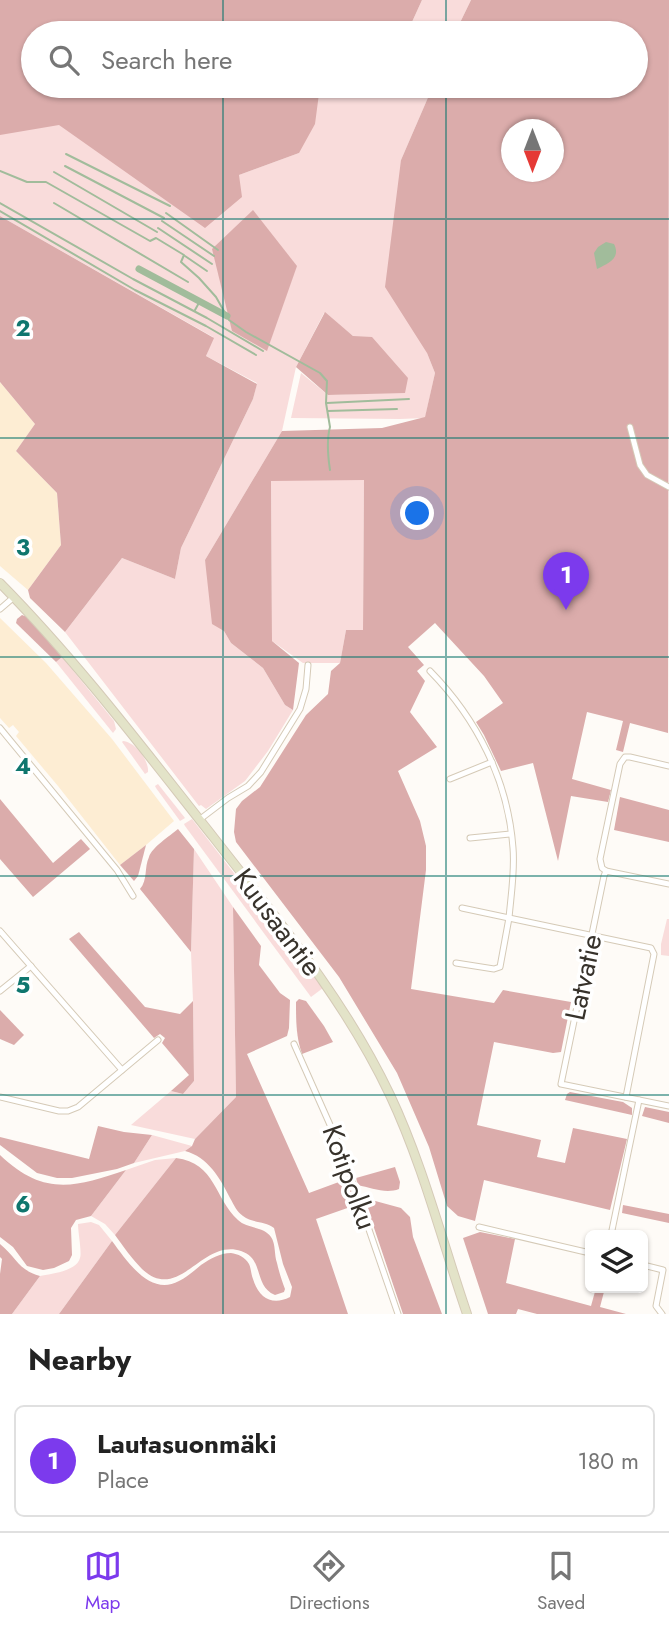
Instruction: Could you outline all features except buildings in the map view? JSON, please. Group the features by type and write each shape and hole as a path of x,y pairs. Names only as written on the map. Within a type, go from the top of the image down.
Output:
{"main road":[{"name":"Kuusaantie","path":"0,583 82,672 303,953 350,1020 390,1095 410,1143 467,1314"}],"street":[{"path":"630,427 640,464 647,475 669,487"},
{"path":"0,609 14,597"},
{"path":"199,820 248,786 261,772 300,709 306,689 308,665"},
{"path":"430,671 473,724 492,762 501,785 511,834 513,865 509,918 500,968 456,963"},
{"path":"0,727 117,870 133,896"},
{"name":"Latvatie","path":"626,1097 561,1084 606,871 602,868 600,859 618,769 625,757 669,766"},
{"path":"450,779 492,762"},
{"path":"470,838 511,834"},
{"path":"606,871 669,884"},
{"path":"462,908 651,948 654,954 626,1097 669,1106"},
{"path":"0,931 122,1070"},
{"path":"0,991 31,966"},
{"path":"0,1097 68,1111 78,1107 158,1040"},
{"name":"Kotipolku","path":"294,1044 344,1154 398,1314"},
{"path":"612,1230 639,1100"},
{"path":"479,1227 585,1252"},
{"path":"648,1266 663,1270 656,1306 662,1314"}],"shaded area":[{"path":"0,0 21,21 21,98 61,98 239,175 299,153 187,98 428,98 401,160 427,353 435,373 425,418 291,418 301,373 328,395 405,392 353,336 324,313 296,367 282,431 205,560 224,631 231,643 263,668 285,705 293,710 268,751 245,781 206,809 199,806 65,632 122,558 175,579 181,548 253,399 257,383 206,356 213,337 0,216"},
{"path":"0,0 422,0 412,21 21,21 21,98 318,98 315,124 299,153 239,175 242,197 205,228 59,125 0,135"},
{"path":"422,0 471,0 461,21 412,21"},
{"path":"471,0 669,0 668,733 630,723 623,752 616,750 623,721 587,712 572,779 611,790 608,802 571,796 558,861 533,763 501,771 476,722 503,703 484,676 435,623 408,647 424,665 417,671 425,681 410,712 437,747 398,771 420,821 426,846 426,870 411,989 494,1003 503,990 571,1002 561,1052 553,1053 494,1042 477,1125 541,1140 537,1157 565,1163 573,1128 627,1139 610,1210 484,1180 475,1221 458,1216 447,1206 429,1147 397,1073 339,977 236,842 236,809 260,787 306,715 328,694 331,671 340,663 346,630 363,630 364,480 271,481 272,641 299,663 293,710 285,705 263,668 231,643 224,631 212,624 205,560 282,431 382,428 425,417 435,373 427,353 385,287 401,160 428,98 648,98 648,21 461,21"},
{"path":"253,210 297,266 267,351 232,331 212,249"},
{"path":"0,216 214,338 206,356 257,384 253,399 181,548 175,579 122,558 65,632 30,598 28,590 61,545 57,493 16,451 35,424 0,382"},
{"path":"606,242 614,244 615,256 597,269 594,253"},
{"path":"325,312 353,336 372,337 408,378 405,393 328,395 296,367"},
{"path":"0,382 35,424 16,451 57,493 61,545 28,590 0,566"},
{"path":"271,480 364,480 363,630 346,630 340,663 303,663 272,641"},
{"path":"22,615 27,617 62,657 56,662 16,623"},
{"path":"0,618 46,663 112,739 174,821 120,865 16,736 19,732 13,725 9,728 0,718"},
{"path":"62,657 114,721 116,729 113,733 56,662"},
{"path":"123,741 140,752 148,772 145,774"},
{"path":"158,784 185,818 180,821 156,788"},
{"path":"620,797 669,810 669,842 614,830"},
{"path":"0,799 53,863 81,839 90,849 33,897 0,859"},
{"path":"192,819 323,988 311,997 185,826 184,824"},
{"path":"178,829 194,849 191,952 140,889 151,853"},
{"path":"146,845 138,876 134,881 120,865"},
{"path":"194,849 233,907 236,1097 195,1139 131,1125 171,1091 183,1094 194,1081 191,952"},
{"path":"233,907 261,946 259,965 280,993 290,1000 287,1036 247,1054 309,1193 347,1179 356,1205 316,1219 348,1314 59,1314 112,1241 132,1267 149,1281 158,1284 168,1285 179,1281 212,1259 231,1253 241,1256 247,1262 256,1286 267,1298 277,1301 290,1297 292,1287 274,1228 241,1214 207,1163 185,1151 236,1097"},
{"path":"669,919 669,956 661,955"},
{"path":"79,932 145,1007 180,1014 193,1001 194,1081 183,1094 171,1091 189,1075 162,1043 165,1038 160,1034 154,1038 69,939"},
{"path":"299,999 306,1001 333,1042 302,1054 296,1022 296,1002"},
{"path":"0,1010 24,1035 14,1045 0,1039"},
{"path":"570,1092 623,1102 632,1108 632,1115 565,1100"},
{"path":"645,1107 669,1112 669,1123 642,1116"},
{"path":"98,1126 152,1135 134,1163 72,1178 57,1178 37,1173 0,1145 0,1137 89,1159"},
{"path":"152,1135 192,1146 185,1151 134,1163"},
{"path":"0,1155 31,1177 60,1185 90,1181 126,1170 91,1216 76,1220 71,1228 72,1255 69,1261 43,1270 27,1266 13,1247 0,1237"},
{"path":"176,1158 115,1235 105,1224 91,1216 126,1170 155,1160"},
{"path":"176,1158 189,1161 207,1174 238,1220 268,1233 274,1243 284,1292 275,1295 268,1291 253,1260 241,1251 227,1249 214,1253 168,1279 155,1278 131,1257 115,1235"},
{"path":"395,1167 400,1182 399,1189 384,1191 358,1185 356,1178"},
{"path":"368,1199 401,1208 410,1217 413,1237 442,1314 403,1314 365,1201"},
{"path":"623,1205 669,1214 669,1223 622,1213"},
{"path":"91,1222 99,1225 112,1241 59,1314 12,1314 40,1276 63,1271 78,1262 81,1252 78,1224"},
{"path":"480,1232 515,1239 506,1283 591,1306 595,1293 604,1293 600,1307 626,1314 537,1314 518,1309 516,1314 488,1314 463,1238"},
{"path":"0,1244 22,1267 40,1276 12,1314 0,1314"}],"waterway":[{"path":"66,154 170,206"},
{"path":"65,166 164,218"},
{"path":"0,171 27,182 46,182 150,241 156,238 184,255 181,262 216,297 229,320 320,373 327,381 330,470"},
{"path":"54,172 157,232"},
{"path":"0,203 263,351"},
{"path":"54,203 188,282"},
{"path":"0,211 135,290 256,355"},
{"path":"166,213 218,250"},
{"path":"162,221 214,256"},
{"path":"158,228 212,264"},
{"path":"185,256 207,271"},
{"path":"139,269 227,316"},
{"path":"195,310 200,301"},
{"path":"327,403 409,399"},
{"path":"328,411 397,409"}],"place":[{"name":"Lautasuonmäki","path":"566,610"}]}
